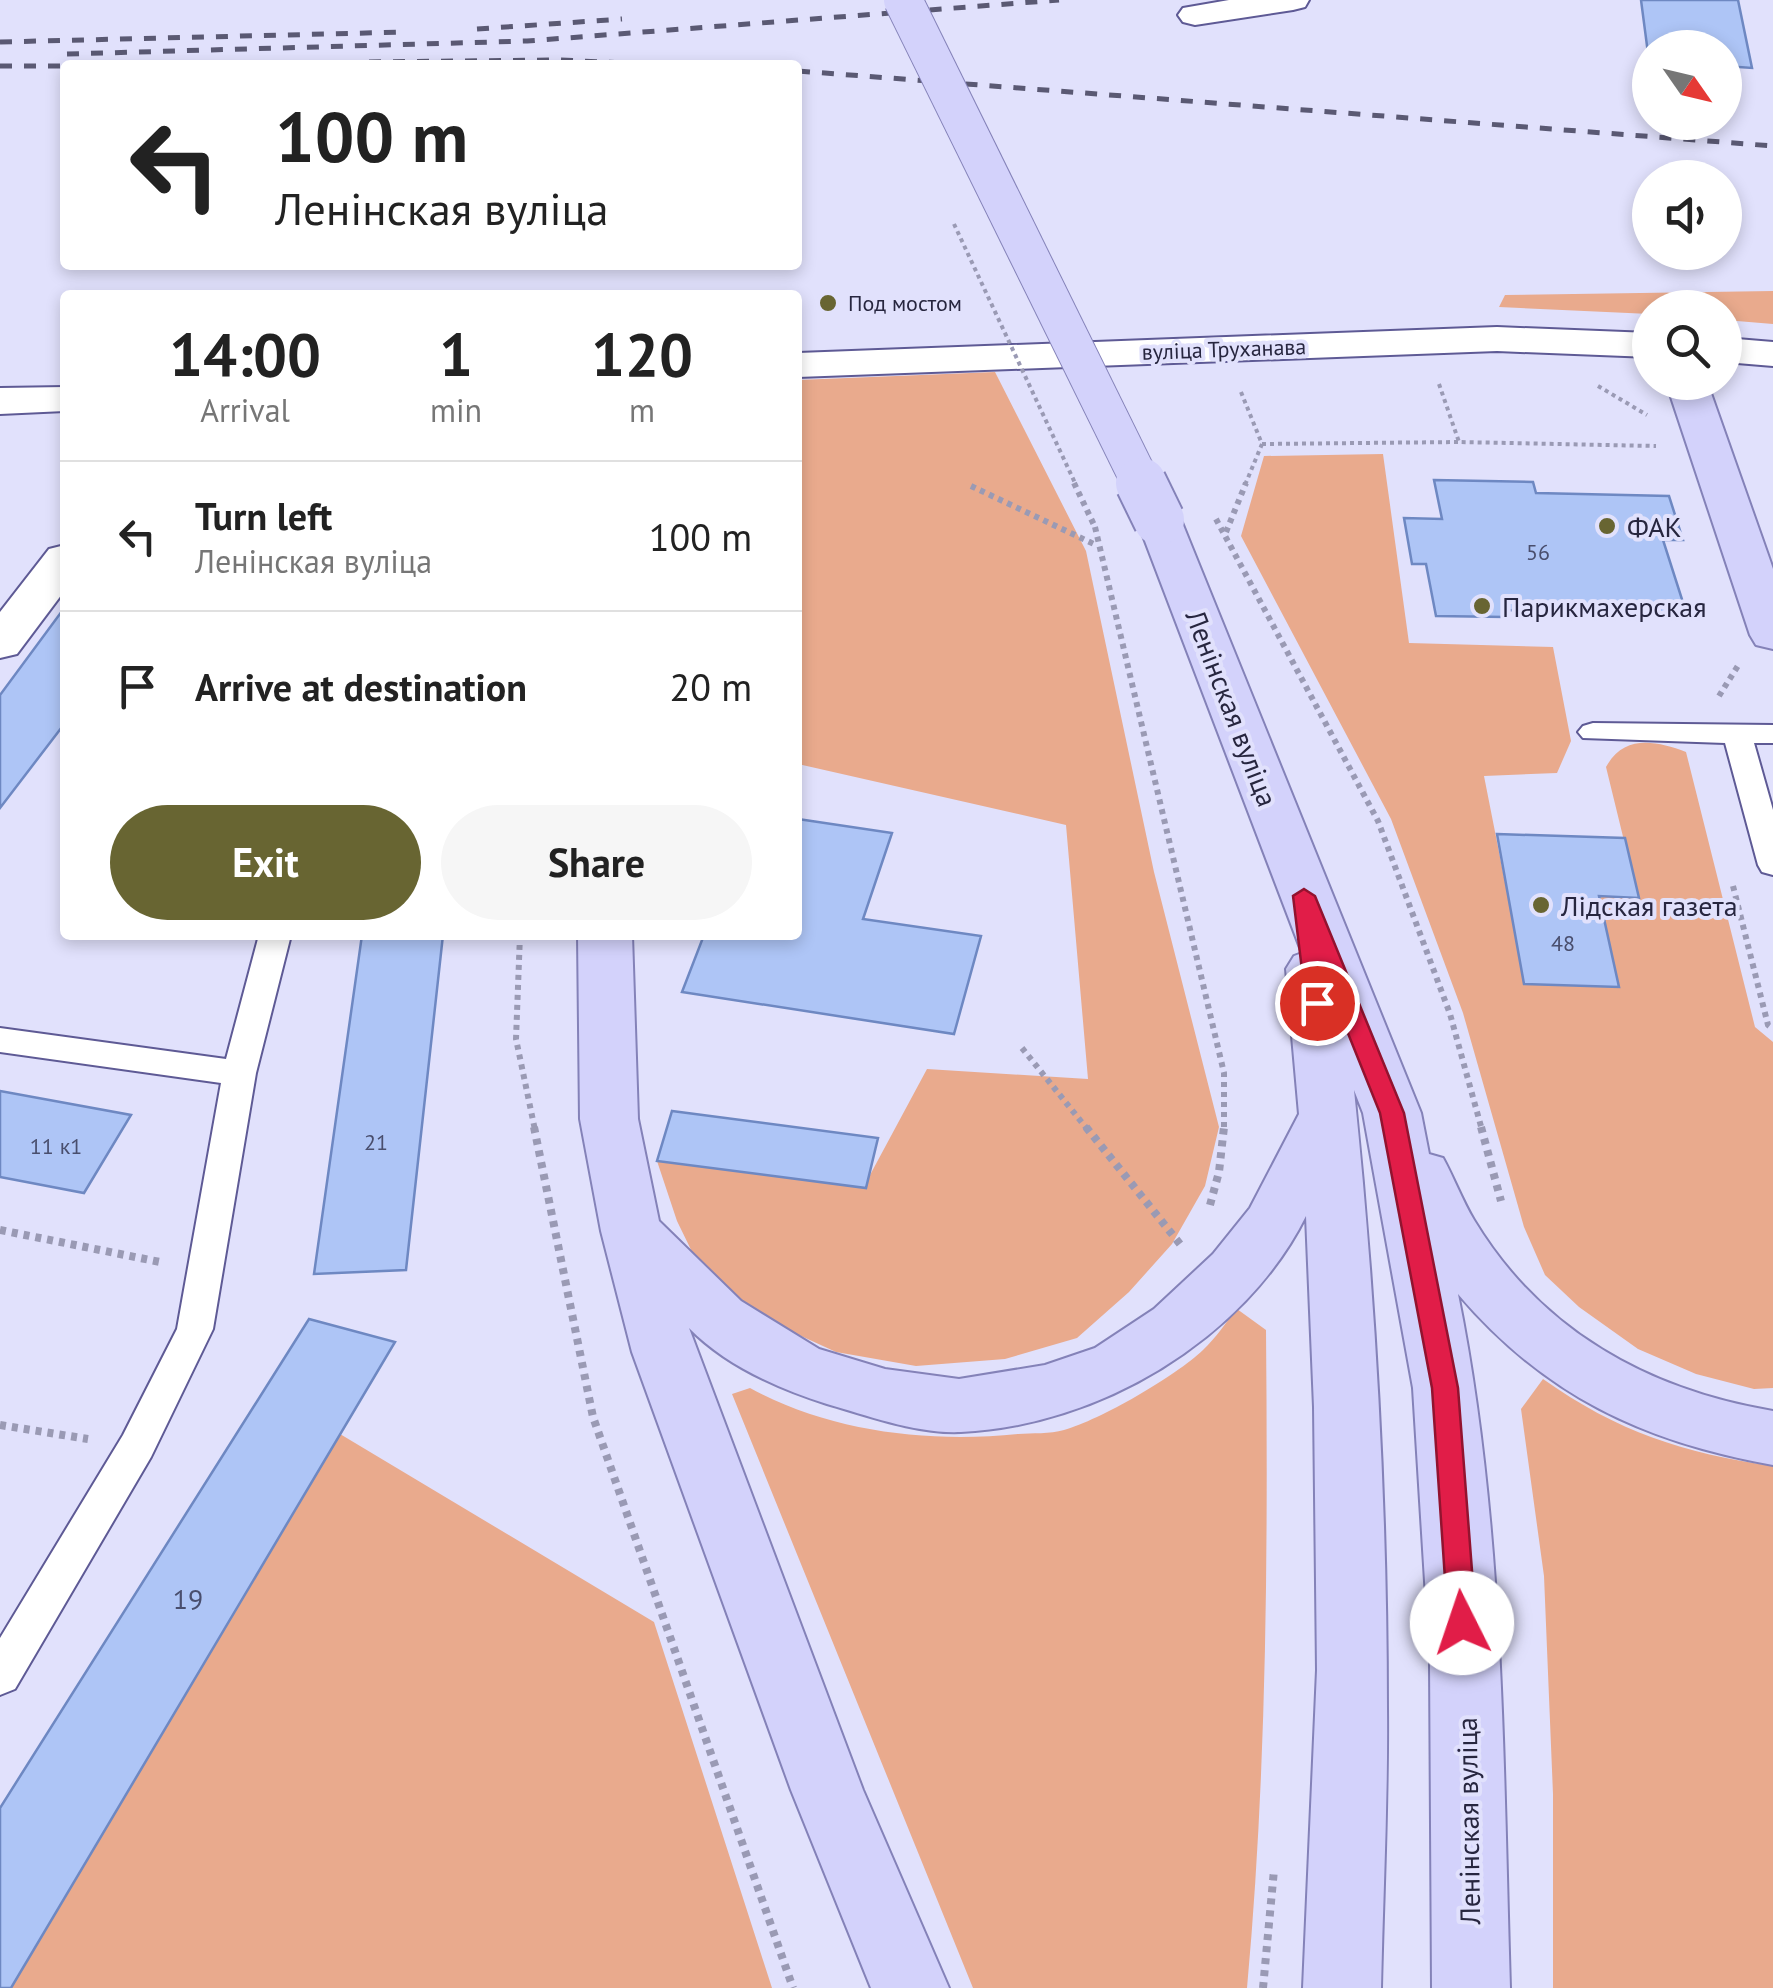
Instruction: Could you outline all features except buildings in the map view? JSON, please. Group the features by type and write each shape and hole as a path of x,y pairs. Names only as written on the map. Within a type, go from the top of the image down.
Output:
{"main road":[{"name":"Ленінская вуліца","path":"903,0 1159,520 1304,896 1361,1111 1445,1388 1465,1662 1471,1988"},
{"path":"1195,15 1292,0"},
{"name":"вуліца Труханава","path":"802,365 1496,339 1632,344"},
{"path":"1742,351 1773,354"},
{"path":"0,402 60,399"},
{"path":"1691,400 1773,635"},
{"path":"0,644 60,566"},
{"path":"605,940 609,1118 631,1231 664,1352 696,1448 827,1790 910,1988"},
{"name":"Ленінская вуліца","path":"1342,1988 1352,1674 1341,1255 1361,1111"},
{"path":"631,1231 719,1319 800,1369 884,1396 959,1406 1046,1391 1117,1366 1176,1327 1235,1272 1361,1111 1492,1291 1539,1338 1583,1373 1636,1401 1724,1432 1773,1438"}],"lane":[{"path":"1593,732 1773,734"},
{"path":"1737,734 1773,865"},
{"path":"0,1676 137,1446 194,1330 238,1073 274,940"},
{"path":"0,1040 238,1073"}],"path":[{"path":"948,211 1094,527 1224,1073 1227,1130 1221,1173 1207,1215"},
{"path":"1458,384 1439,384 1458,442"},
{"path":"1584,384 1598,386 1644,415 1691,400"},
{"path":"1226,534 1262,444 1241,392 1261,392"},
{"path":"1029,397 1048,396"},
{"path":"1262,444 1657,446"},
{"path":"971,486 1097,545"},
{"path":"1213,514 1378,820 1450,1014 1504,1211"},
{"path":"520,940 516,1039 593,1416 793,1988"},
{"path":"1022,1048 1182,1246 1190,1236"},
{"path":"0,1230 205,1271"},
{"path":"0,1425 137,1446"},
{"path":"1263,1988 1276,1850"}],"shaded area":[{"path":"1742,291 1773,291 1773,324 1742,321"},
{"path":"1632,293 1632,313 1499,307 1505,295"},
{"path":"995,372 1086,551 1154,872 1219,1127 1205,1186 1172,1244 1129,1292 1077,1338 1005,1359 916,1366 836,1352 751,1313 696,1260 677,1221 657,1161 863,1188 927,1069 1088,1079 1066,825 802,765 802,380"},
{"path":"1383,454 1409,643 1553,647 1571,741 1557,773 1484,776 1525,984 1619,987 1599,896 1638,898 1606,767 1622,749 1641,743 1686,752 1755,1027 1773,1042 1773,1388 1754,1389 1696,1374 1638,1349 1579,1307 1545,1275 1524,1227 1463,1013 1391,819 1241,536 1264,456"},
{"path":"1237,1309 1266,1330 1265,1659 1259,1824 1247,1988 973,1988 732,1394 750,1388 813,1415 915,1435 1059,1431 1117,1407 1175,1372 1208,1345"},
{"path":"1543,1379 1598,1413 1652,1438 1773,1466 1773,1988 1553,1988 1553,1794 1544,1576 1521,1409"},
{"path":"340,1434 654,1622 772,1988 11,1988"}],"railway":[{"path":"67,54 527,41 1059,0"},
{"path":"477,29 622,19"},
{"path":"0,42 407,32"},
{"path":"0,66 60,66"},
{"path":"802,71 1773,146"}],"place":[{"name":"Под мостом","path":"828,303"},
{"name":"ФАК","path":"1607,526"},
{"name":"Парикмахерская","path":"1482,606"},
{"name":"Лідская газета","path":"1541,905"}],"route":[{"path":"1317,1003 1304,896 1392,1113 1445,1388 1462,1623"}]}
